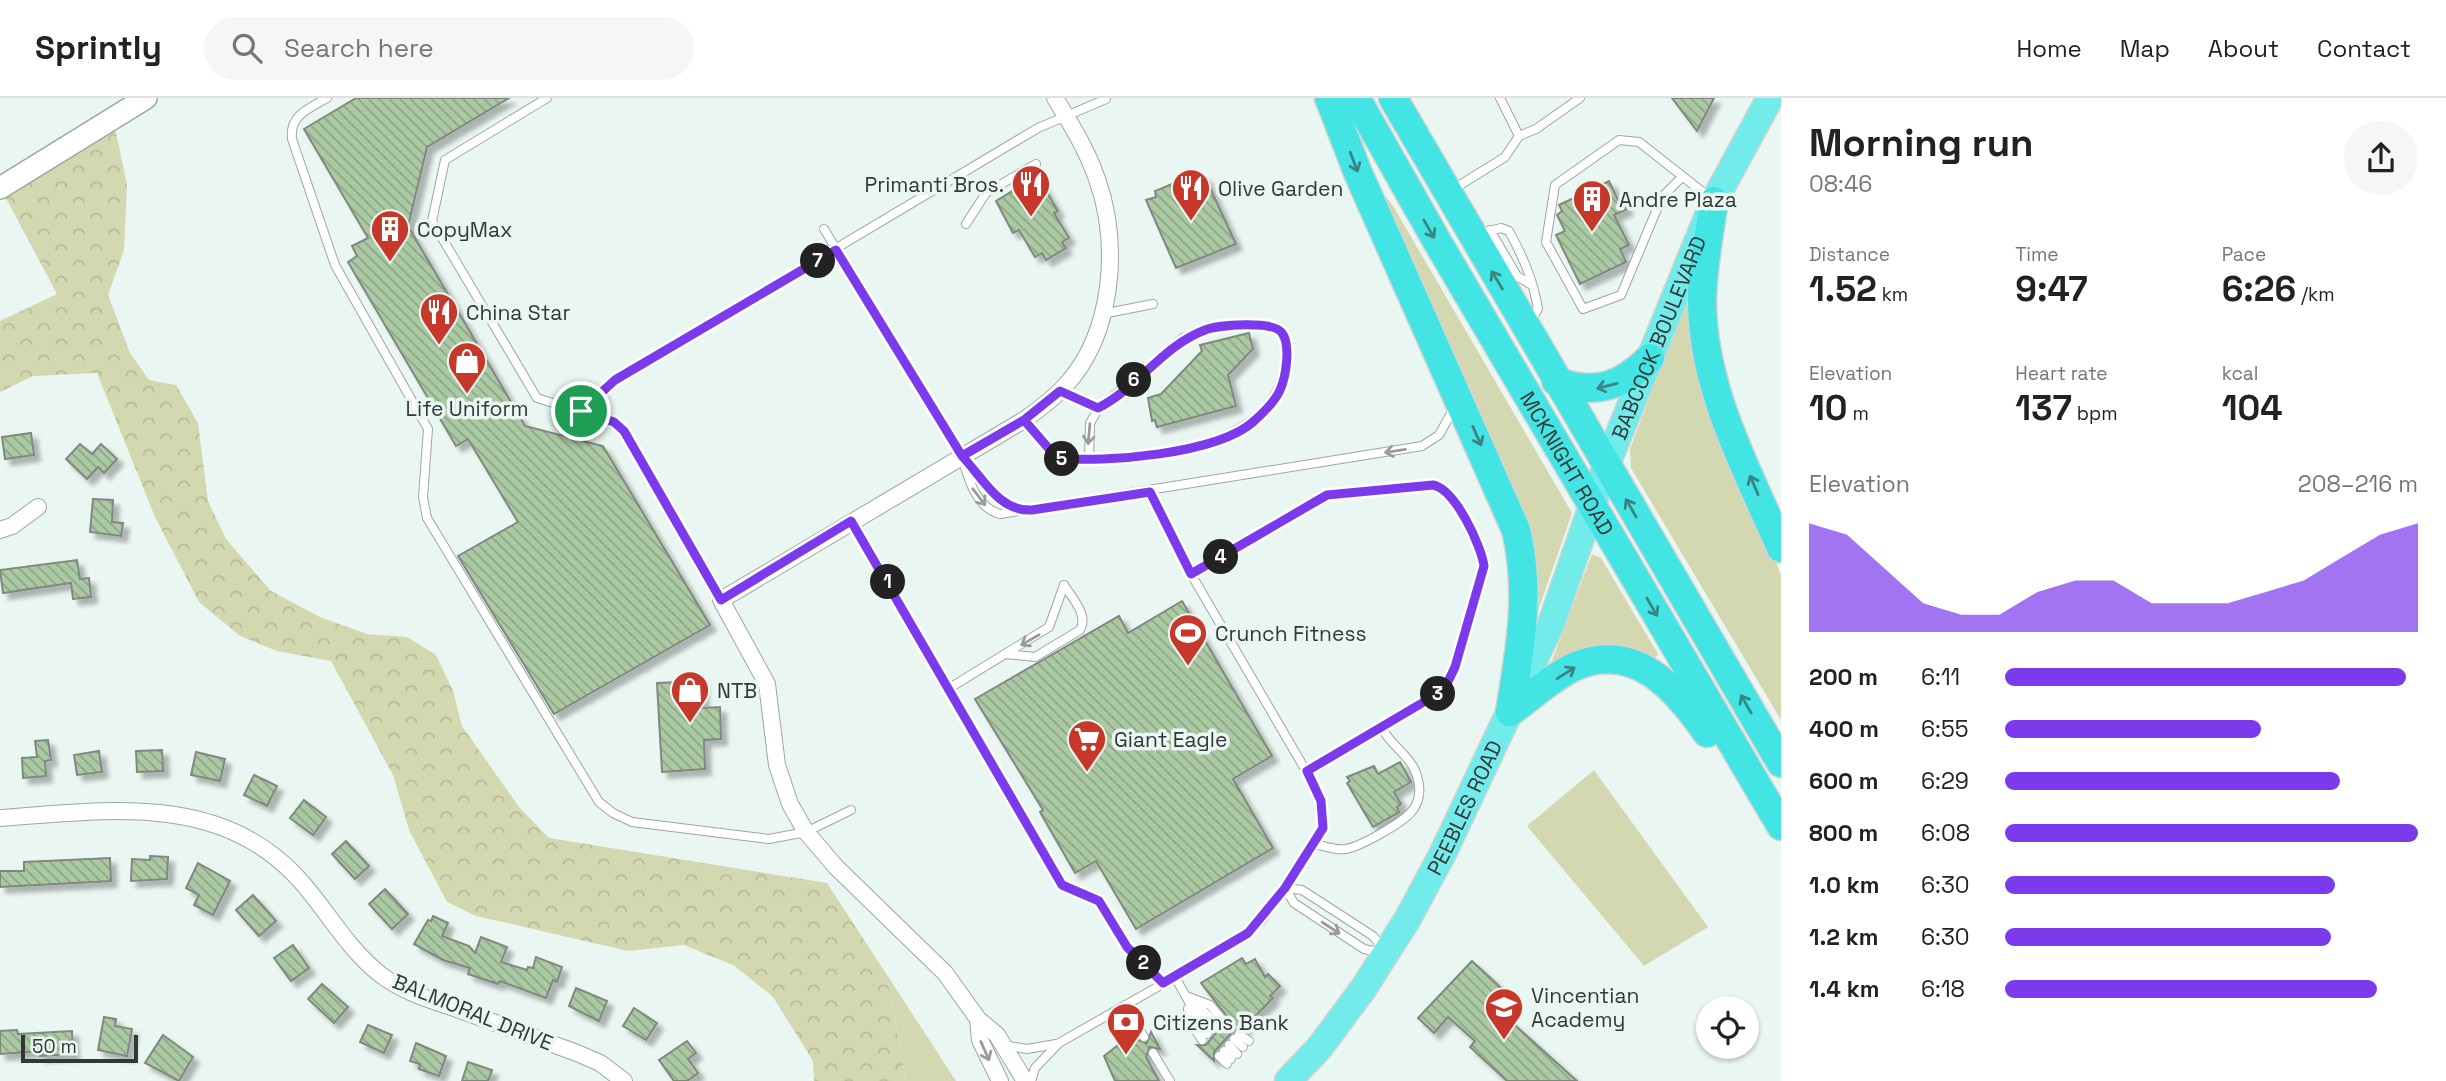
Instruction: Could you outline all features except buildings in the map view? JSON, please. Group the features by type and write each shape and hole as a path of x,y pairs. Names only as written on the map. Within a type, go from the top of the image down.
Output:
{"highway":[{"path":"1329,98 1358,173 1511,513 1523,563 1523,630 1510,712"},
{"name":"MCKNIGHT ROAD","path":"1356,98 1781,826"},
{"name":"MCKNIGHT ROAD","path":"1393,98 1446,193 1480,233 1527,330 1781,763"},
{"path":"1714,201 1702,284 1706,348 1721,407 1781,548"},
{"path":"1556,381 1581,389 1604,388 1625,380 1650,358"},
{"path":"1510,712 1576,666 1609,659 1641,667 1662,678 1679,695 1781,837"}],"main road":[{"name":"BABCOCK BOULEVARD","path":"1592,506 1714,201 1770,98"},
{"name":"PEEBLES ROAD","path":"1288,1081 1338,1025 1387,954 1442,855 1551,624 1592,506"}],"street":[{"path":"0,188 146,98"},
{"path":"1025,1081 1002,1045 978,1019 945,973 836,867 806,832 790,804 777,765 767,684 721,600 1024,420 1060,391 1084,361 1102,314 1109,265 1106,213 1091,164 1055,98"},
{"path":"0,530 12,526 38,507"},
{"name":"BALMORAL DRIVE","path":"0,818 153,811 195,817 237,832 263,846 282,862 362,957 396,986 577,1053 600,1063 624,1081"},
{"path":"978,1019 980,1040 1000,1081"}],"lane":[{"path":"327,98 298,116 291,131 292,139 335,265 424,418 429,440 423,497 428,518 589,786 605,808 632,822 769,839 806,832 850,810"},
{"path":"547,98 445,160 432,221 537,398 550,405 581,411 614,422 624,431 721,600"},
{"path":"1500,98 1519,136"},
{"path":"1446,193 1505,157 1519,136 1536,129 1580,98"},
{"path":"581,411 615,380 1038,128 1106,99"},
{"path":"1682,177 1662,197 1621,295 1583,309 1546,242 1555,185 1619,140 1639,142 1714,201"},
{"path":"966,224 986,193 1036,164"},
{"path":"1527,330 1538,309 1530,284 1530,270 1506,228 1480,233 1517,276 1530,284"},
{"path":"824,229 962,456 1000,500 1017,511"},
{"path":"1102,314 1153,304"},
{"path":"1024,420 1057,458 1089,461 1129,459 1234,435 1252,423 1281,390 1286,343 1282,333 1272,327 1232,325 1209,328 1183,338 1098,408 1090,423 1089,461"},
{"path":"1060,391 1098,408"},
{"path":"962,456 969,482 986,506 1000,514 1150,492 1422,446 1431,442 1446,426 1458,395"},
{"path":"1191,574 1327,495 1433,485 1446,489 1482,554 1484,566 1455,667 1444,690 1307,771"},
{"path":"1031,1081 1035,1068 1059,1043 1248,933 1285,888 1323,828 1324,814 1307,771 1191,574 1150,492"},
{"path":"851,521 1062,885 1099,901 1127,947 1163,983"},
{"path":"948,689 1005,654 1049,627 1064,585 1080,610 1083,620 1080,630 1034,657 1005,654"},
{"path":"1314,844 1345,849 1357,846 1412,812 1417,802 1418,778 1403,751 1387,740 1382,728"},
{"path":"1285,888 1294,903 1364,949 1387,954"},
{"path":"1285,888 1302,890 1363,929 1373,936 1387,954"},
{"path":"1175,976 1186,996 1212,1029"},
{"path":"1186,996 1190,1022 1212,1029"},
{"path":"1186,996 1210,1005 1212,1029"},
{"path":"1125,1005 1144,1037"},
{"path":"1002,1045 1027,1049 1059,1043"},
{"path":"1229,1045 1238,1053"},
{"path":"1229,1045 1238,1053"},
{"path":"1229,1045 1238,1053"},
{"path":"1153,1053 1170,1081"}],"green space":[{"path":"113,119 127,184 124,250 108,295 130,353 149,380 176,385 198,423 208,501 226,539 271,591 320,617 367,634 407,637 436,655 453,691 462,726 519,807 549,838 827,883 887,975 906,1081 814,1081 813,1061 773,997 735,966 684,945 628,951 476,916 447,902 409,830 393,775 331,661 277,651 240,636 199,602 155,517 97,373 33,376 0,392 0,321 57,294 0,187"},
{"path":"1381,190 1393,206 1572,513 1532,628 1528,535 1514,489 1379,196"},
{"path":"1687,299 1691,303 1781,576 1781,720 1631,468 1630,449"},
{"path":"1592,554 1601,558 1658,654 1654,660 1550,666"},
{"path":"1594,770 1708,927 1644,966 1527,826"},
{"path":"887,975 956,1081 906,1081"}],"place":[{"name":"Primanti Bros.","path":"1031,218"},
{"name":"Olive Garden","path":"1191,222"},
{"name":"Andre Plaza","path":"1592,233"},
{"name":"CopyMax","path":"390,263"},
{"name":"China Star","path":"439,346"},
{"name":"Life Uniform","path":"467,395"},
{"name":"Crunch Fitness","path":"1188,667"},
{"name":"NTB","path":"690,724"},
{"name":"Giant Eagle","path":"1087,773"},
{"name":"Vincentian Academy","path":"1504,1041"},
{"name":"Citizens Bank","path":"1126,1056"}],"route":[{"path":"581,411 601,389 615,380 836,250 962,456 1024,420 1060,391 1090,407 1098,408 1106,404 1183,338 1209,328 1252,325 1272,327 1282,333 1286,343 1281,390 1252,423 1234,435 1129,459 1089,461 1057,458 1050,454 1024,420 962,456 1000,500 1017,511 1150,492 1191,574 1327,495 1433,485 1441,486 1452,495 1482,554 1484,566 1455,667 1444,690 1307,771 1321,801 1323,828 1285,888 1262,920 1248,933 1163,983 1127,947 1099,901 1062,885 872,553 851,521 721,600 624,431 614,422 581,411"}]}
